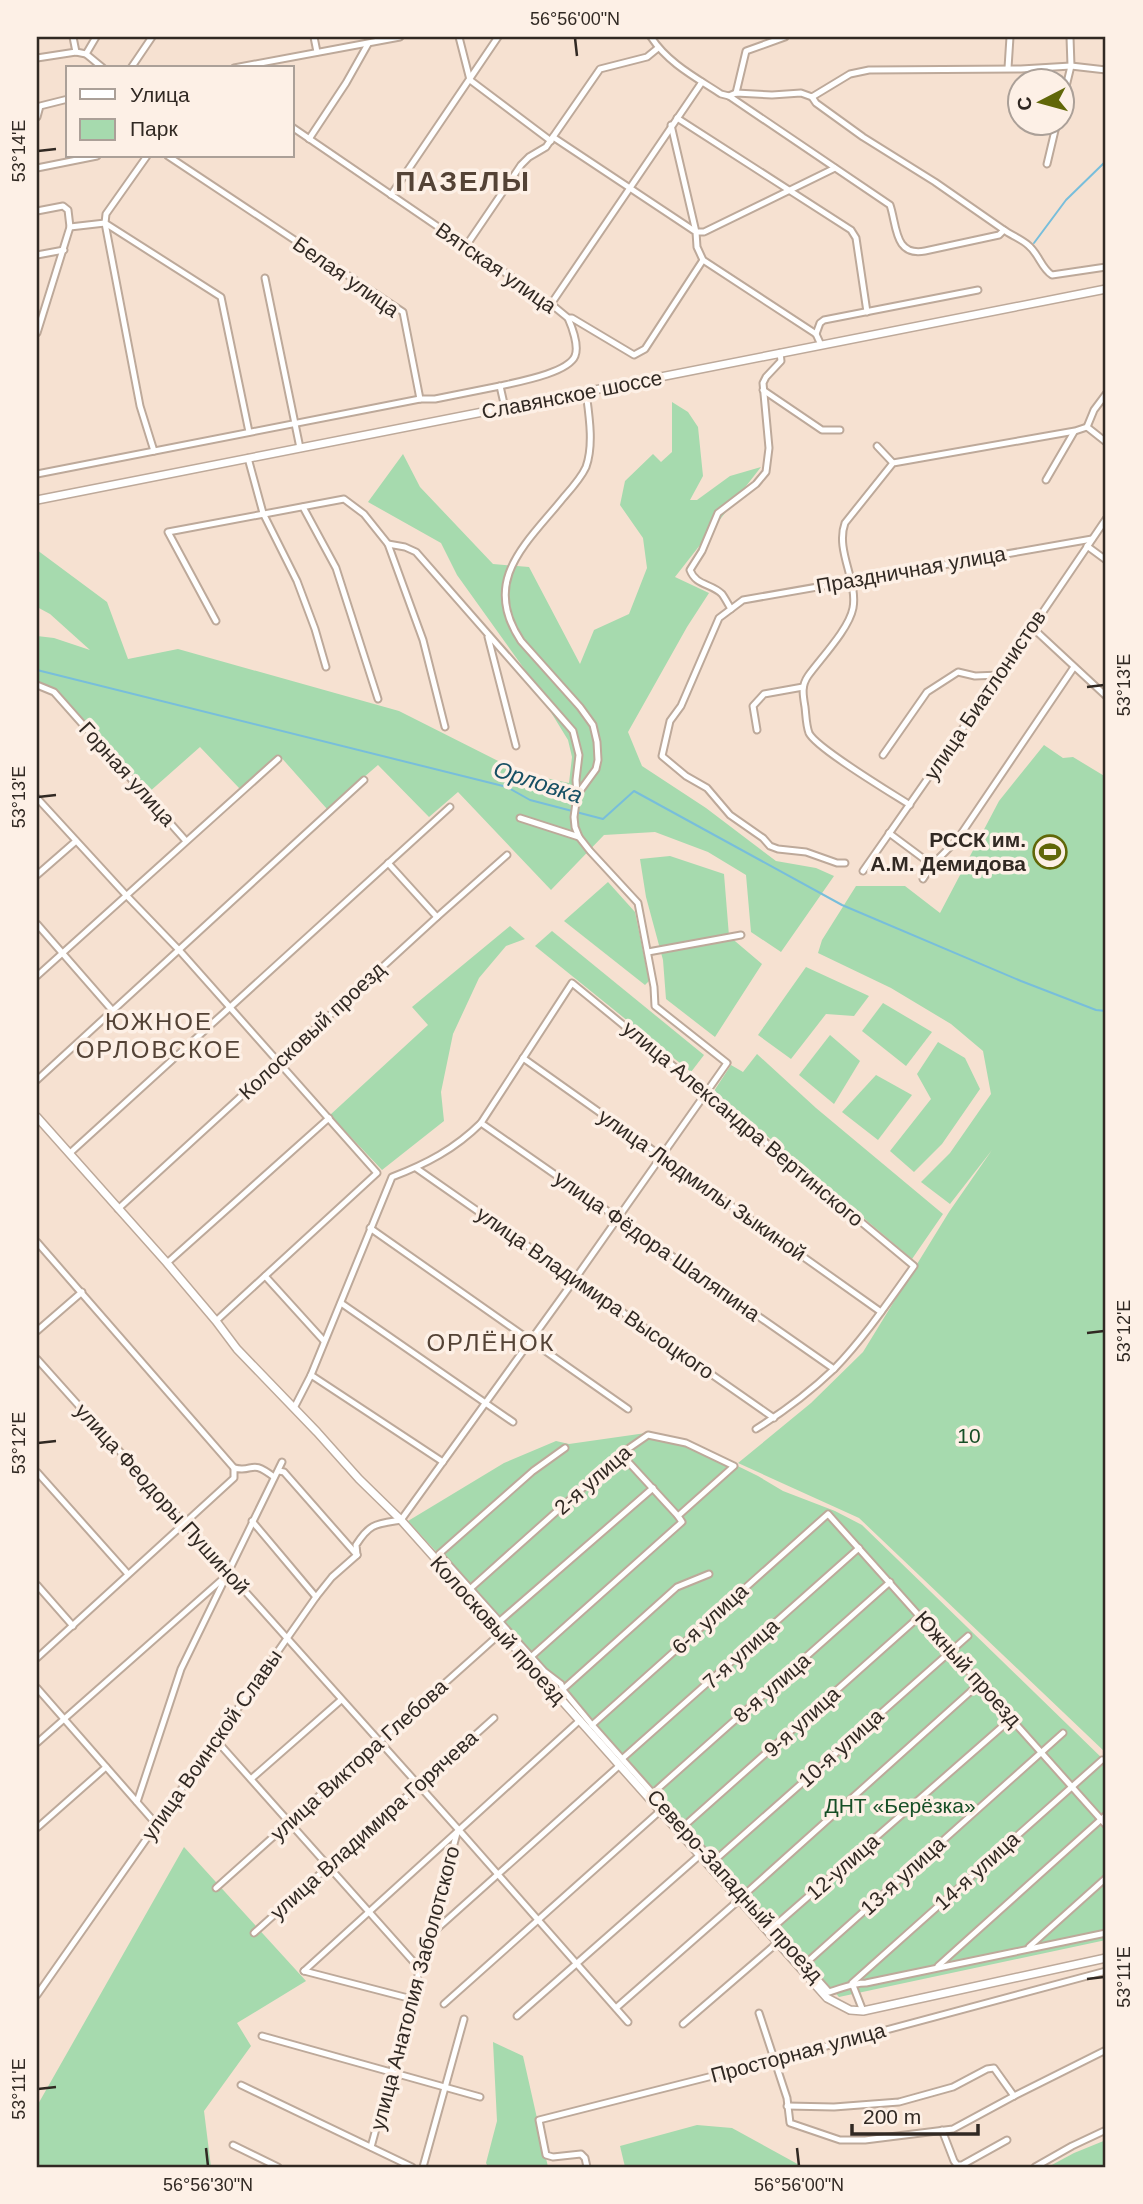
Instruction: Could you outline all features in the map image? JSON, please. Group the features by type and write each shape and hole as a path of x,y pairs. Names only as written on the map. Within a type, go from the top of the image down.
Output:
{"street":[{"path":"73,37 76,52"},
{"path":"86,54 96,37"},
{"path":"132,66 152,37"},
{"path":"314,37 317,52"},
{"path":"244,66 400,37"},
{"path":"459,37 470,80 552,139 696,232 704,232 835,168"},
{"path":"391,195 498,37"},
{"path":"651,37 671,61 721,94 729,96 890,205 899,242 909,250 919,252 999,235 1004,230"},
{"path":"736,93 746,51 785,37"},
{"path":"1008,66 1010,37"},
{"path":"1070,37 1071,66"},
{"path":"309,139 368,44"},
{"path":"466,246 521,165 547,147 600,69 647,57 659,48"},
{"path":"37,58 76,52 86,54 101,66"},
{"path":"1076,67 1106,70"},
{"path":"812,97 835,81 857,71 1006,68"},
{"path":"551,304 702,82"},
{"path":"729,96 736,93 801,93 812,97 816,103 863,137 935,181 1028,244 1045,271 1052,275 1106,267"},
{"path":"37,117 40,106 66,100"},
{"path":"677,117 846,226 854,234 867,312"},
{"path":"671,125 696,232 697,247 703,260 816,334 821,345"},
{"name":"Вятская улица","path":"294,128 568,318 634,355 645,349 703,260"},
{"path":"1047,164 1054,136"},
{"path":"37,168 87,158"},
{"path":"146,158 106,214 105,223 140,406 154,451"},
{"name":"Белая улица","path":"171,158 403,312 420,399"},
{"path":"37,211 63,206 68,210 70,227 37,333"},
{"path":"70,227 105,223 221,297 249,432"},
{"path":"37,255 64,250"},
{"path":"265,278 300,448"},
{"name":"Славянское шоссе","path":"37,499 1106,289"},
{"path":"816,334 824,320 978,290"},
{"path":"37,474 420,399 435,399 542,375 573,360 576,349 568,318"},
{"path":"780,353 781,361 766,377 763,390 769,448 766,472 756,484 718,513 702,551 690,570 698,583 720,592 732,609 719,618 681,706 670,721 662,756 686,776 707,788 730,815 771,846 845,863"},
{"path":"500,386 505,408"},
{"path":"763,390 822,430 841,430"},
{"path":"577,795 596,769 597,742 593,725 521,641 509,620 504,596 505,581 512,563 585,468 590,437 586,392"},
{"path":"910,805 859,773 810,736 803,687 805,679 843,629 853,611 851,580 842,535 845,523 893,463 1075,431 1087,427 1094,410 1106,394"},
{"path":"1087,427 1106,442"},
{"path":"1046,480 1075,431"},
{"path":"877,446 893,463"},
{"path":"248,458 264,514 297,581 316,629 326,667"},
{"path":"216,621 168,532 344,499 364,514 388,544 423,640 445,727"},
{"path":"303,507 336,568 379,699"},
{"name":"улица Биатлонистов","path":"863,871 1106,519"},
{"name":"Праздничная улица","path":"732,609 743,600 1092,539"},
{"path":"388,544 415,552 573,732 579,755 573,817 579,837 638,903 654,987 655,1006 727,1063 401,1520"},
{"path":"1087,546 1106,560"},
{"path":"1033,624 1036,631 1106,696"},
{"path":"487,634 516,746"},
{"path":"923,879 932,865 957,839 1074,667"},
{"path":"883,755 931,688 958,672 975,676 1000,675"},
{"name":"Горная улица","path":"37,685 54,692 186,841 37,976"},
{"path":"757,730 753,706 764,694 803,687"},
{"path":"186,841 278,759"},
{"path":"37,1080 364,780"},
{"path":"37,798 179,950 377,1173 216,1321"},
{"path":"69,1153 450,807"},
{"path":"520,818 579,837"},
{"path":"889,833 932,865"},
{"path":"37,875 76,841"},
{"name":"Колосковый проезд","path":"118,1209 507,855"},
{"path":"388,863 437,917"},
{"path":"37,924 112,1010"},
{"path":"648,953 741,936"},
{"name":"улица Александра Вертинского","path":"523,1058 572,983 914,1266 881,1312"},
{"path":"294,1408 311,1375 391,1177 416,1168 463,1141 481,1122 523,1058"},
{"name":"улица Людмилы Зыкиной","path":"523,1058 881,1312"},
{"name":"Колосковый проезд","path":"37,1117 167,1263 237,1349 401,1520 559,1692 579,1721 621,1762 660,1811 771,1930 777,1943 827,1998 850,2010 863,2011"},
{"path":"167,1263 329,1118"},
{"name":"улица Фёдора Шаляпина","path":"481,1122 834,1369"},
{"name":"улица Владимира Высоцкого","path":"416,1168 774,1418"},
{"path":"370,1228 628,1409"},
{"path":"37,1242 234,1468 261,1466 274,1477"},
{"path":"265,1276 324,1341"},
{"path":"37,1331 82,1292"},
{"path":"341,1303 513,1422"},
{"path":"756,1429 774,1418 834,1369 881,1312"},
{"name":"улица Феодоры Пушиной","path":"37,1359 628,2022"},
{"path":"311,1375 443,1462"},
{"name":"2-я улица","path":"471,1588 621,1454 648,1435 686,1443 734,1466 678,1516"},
{"name":"Северо-Западный проезд","path":"565,1448 533,1471 439,1554 544,1671 561,1684 559,1692 714,1861 741,1898"},
{"path":"531,1656 682,1521 621,1454"},
{"path":"137,1802 181,1669 282,1462"},
{"path":"37,1658 234,1478 234,1468"},
{"path":"279,1471 284,1472 357,1555"},
{"path":"37,1472 128,1574"},
{"path":"500,1621 653,1488"},
{"name":"Южный проезд","path":"828,1514 1105,1820"},
{"name":"6-я улица","path":"592,1725 828,1514"},
{"name":"улица Воинской Славы","path":"38,1990 316,1597 332,1577 357,1555 356,1545 369,1528 378,1523 401,1520"},
{"path":"252,1521 316,1597"},
{"name":"7-я улица","path":"429,1936 859,1548"},
{"path":"37,1743 229,1573"},
{"path":"559,1692 677,1587 709,1574"},
{"name":"8-я улица","path":"653,1793 890,1582"},
{"path":"37,1585 73,1626"},
{"name":"9-я улица","path":"683,1827 920,1616"},
{"name":"улица Виктора Глебова","path":"216,1888 502,1632"},
{"name":"10-я улица","path":"714,1861 968,1636"},
{"path":"616,2008 980,1683"},
{"path":"37,1688 157,1825"},
{"path":"251,1779 341,1700"},
{"name":"улица Владимира Горячева","path":"254,1933 494,1718"},
{"name":"12-улица","path":"771,1930 1012,1718"},
{"name":"улица Анатолия Заболотского","path":"412,2000 304,1971 579,1721"},
{"name":"13-я улица","path":"805,1964 1063,1733"},
{"path":"216,1740 419,1968"},
{"name":"14-я улица","path":"852,1983 1101,1760"},
{"path":"37,1828 106,1767"},
{"path":"444,2004 660,1811"},
{"path":"936,1968 1105,1820"},
{"name":"улица Анатолия Заболотского","path":"371,2147 458,1829"},
{"path":"517,2016 699,1855"},
{"path":"1027,1949 1106,1878"},
{"name":"Северо-Западный проезд","path":"771,1930 829,1992 852,1983 866,1983 1106,1933"},
{"path":"683,2024 777,1943"},
{"path":"852,1983 863,2011 1066,1969 1106,1958"},
{"name":"Просторная улица","path":"587,2167 581,2154 560,2157 546,2155 539,2124 542,2118 752,2066 1106,1971"},
{"path":"759,2013 775,2059 790,2123 840,2140 865,2140 953,2129 1106,2050"},
{"path":"422,2167 464,2020"},
{"path":"262,2036 480,2097"},
{"path":"787,2106 834,2107 899,2102 953,2087 994,2068 1014,2096"},
{"path":"241,2085 412,2167"},
{"path":"942,2130 957,2165 962,2165 1007,2140"},
{"path":"1035,2167 1106,2130"},
{"path":"233,2145 278,2167"}],"green space":[{"path":"672,402 688,412 698,427 703,476 690,500 697,500 730,476 761,467 675,577 709,593 628,732 642,766 706,808 776,861 816,868 834,876 781,952 751,932 746,875 708,852 655,832 604,835 551,890 458,792 429,817 378,765 327,809 279,755 240,789 200,747 148,793 55,690 37,682 37,636 54,638 90,650 50,614 37,607 37,550 107,602 128,659 178,649 399,711 522,773 569,783 572,757 568,740 525,670 457,575 441,543 368,502 403,454 420,487 493,564 529,567 580,664 594,630 629,614 647,568 643,538 620,505 625,481 653,454 661,462 672,452"},
{"name":"10","path":"1044,745 1063,758 1073,757 1106,777 1106,1753 859,1518 738,1463 811,1403 863,1352 949,1212 992,1150 950,1204 921,1182 950,1153 991,1094 983,1051 951,1024 891,988 818,953 822,940 856,886 905,886 940,913 999,801"},
{"path":"670,856 724,874 729,936 762,964 715,1037 666,999 663,960 646,897 640,859"},
{"path":"608,882 635,912 649,981 645,985 564,921"},
{"path":"510,926 525,939 506,946 479,978 453,1034 441,1092 444,1121 382,1170 330,1115 428,1025 412,1007"},
{"path":"552,931 704,1055 691,1072 535,946"},
{"path":"806,967 869,996 854,1016 826,1014 791,1059 758,1035"},
{"path":"883,1003 932,1032 906,1066 862,1031"},
{"path":"830,1035 860,1061 834,1104 799,1075"},
{"path":"938,1042 965,1058 980,1089 942,1144 914,1172 890,1151 931,1099 917,1074"},
{"path":"757,1054 816,1108 943,1214 912,1259 714,1091 731,1065 743,1072"},
{"path":"876,1075 912,1095 878,1140 842,1112"},
{"name":"ДНТ «Берёзка»","path":"646,1433 687,1441 783,1491 835,1511 862,1525 1106,1762 1106,1940 839,1997 623,1755 408,1521 504,1463 556,1441 569,1444"},
{"path":"184,1847 306,1981 237,2023 251,2046 204,2111 211,2167 37,2167 37,2106"},
{"path":"493,2042 523,2056 548,2167 488,2167 486,2163 497,2121"},
{"path":"697,2125 732,2128 803,2167 625,2167 620,2146"},
{"path":"1106,2140 1106,2167 1048,2167 1074,2153"}],"waterway":[{"path":"1034,243 1066,200 1106,161"},
{"name":"Орловка","path":"37,670 507,787 530,800 603,819 634,791 842,905 1021,981 1096,1010 1106,1011"}],"place":[{"name":"РССК им. А.М. Демидова","path":"1050,852"}],"district":[{"name":"ПАЗЕЛЫ","path":"463,181"},
{"name":"ЮЖНОЕ ОРЛОВСКОЕ","path":"159,1036"},
{"name":"ОРЛЁНОК","path":"491,1343"}]}
